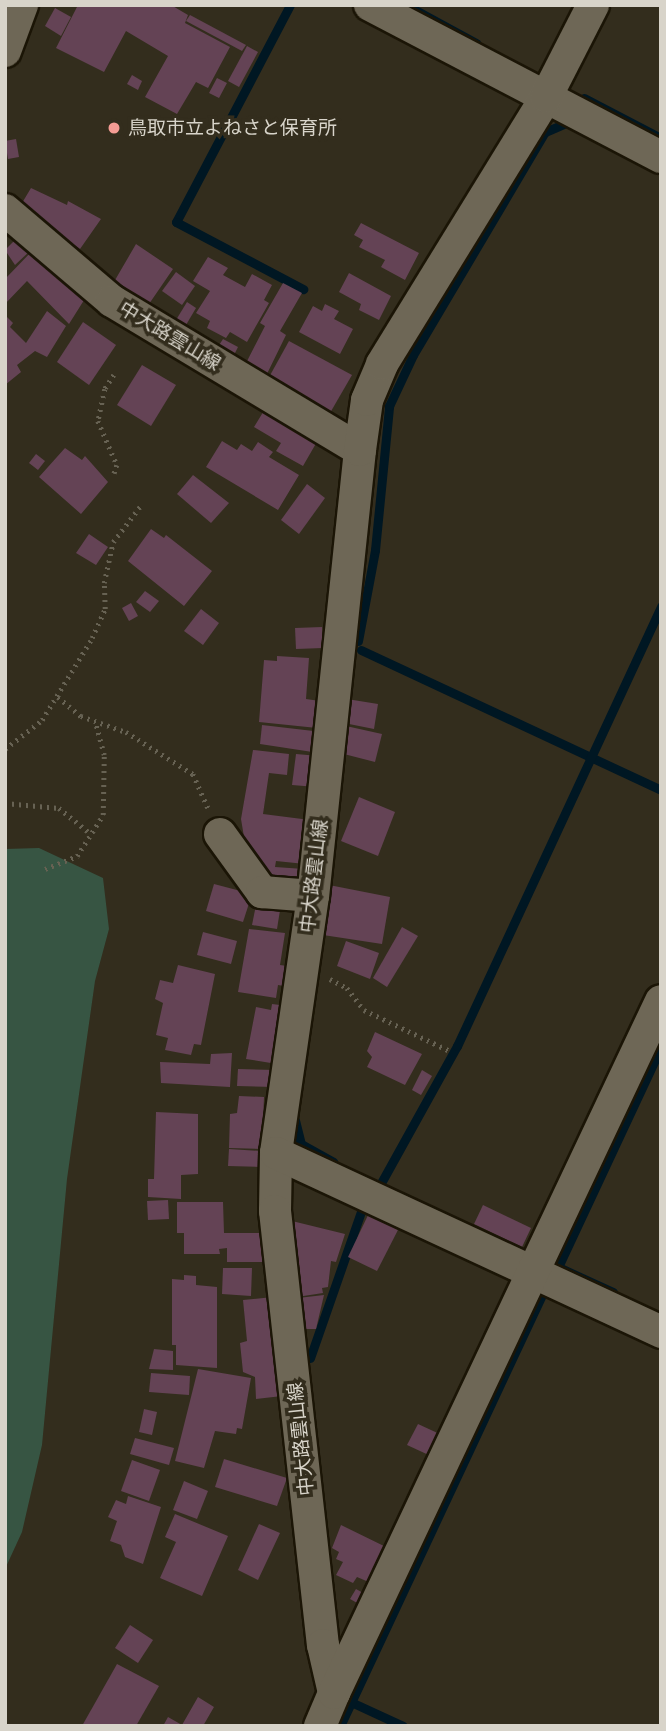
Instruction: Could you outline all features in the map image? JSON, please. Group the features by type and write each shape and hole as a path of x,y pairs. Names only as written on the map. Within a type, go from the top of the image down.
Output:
{"street":[{"path":"5,51 22,5"},
{"path":"370,5 661,157"},
{"path":"360,450 367,400 382,364 546,97 593,5"},
{"name":"中大路雲山線","path":"5,211 112,301 360,450 313,895 276,1153 277,1225 323,1645 334,1693"},
{"path":"220,834 262,892 313,895"},
{"path":"320,1726 661,1001"},
{"path":"276,1153 661,1332"}],"path":[{"path":"114,375 104,390 97,421 117,465 114,474"},
{"path":"5,749 42,720 58,696 105,609 104,583 113,542 142,504"},
{"path":"58,696 95,721 126,732 193,774 220,834"},
{"path":"45,869 77,856 103,815 104,755 95,721"},
{"path":"5,803 59,808 91,834"},
{"path":"326,978 346,988 363,1010 450,1051"}],"green space":[{"path":"39,848 103,878 109,929 95,981 67,1179 42,1445 22,1532 5,1569 5,849"}],"building":[{"path":"78,5 171,5 188,15 185,23 230,47 208,88 196,82 177,114 145,97 168,56 126,31 104,72 56,48"},
{"path":"55,8 71,17 61,36 45,26"},
{"path":"190,15 246,45 242,51 186,21"},
{"path":"247,46 258,52 239,87 228,81"},
{"path":"132,75 142,81 138,90 127,84"},
{"path":"217,78 227,83 219,98 209,93"},
{"path":"16,139 19,157 8,159 5,141"},
{"path":"31,188 67,205 68,201 101,219 80,249 19,208"},
{"path":"361,223 419,253 405,280 381,267 385,260 359,247 363,240 354,235"},
{"path":"18,237 31,250 15,265 5,250"},
{"path":"136,244 173,269 149,304 132,293 128,298 111,287"},
{"path":"34,249 86,297 69,324 27,281 5,304 5,279"},
{"path":"208,257 228,268 223,275 245,287 252,274 272,285 264,300 269,303 247,342 230,332 226,338 207,328 210,321 196,313 210,291 193,281"},
{"path":"176,272 195,286 182,305 162,291"},
{"path":"349,273 391,296 379,320 359,310 361,304 339,292"},
{"path":"283,283 302,293 280,331 286,335 264,380 244,367 265,326 260,323"},
{"path":"187,302 196,308 186,325 176,320"},
{"path":"325,304 339,311 334,319 353,329 340,354 299,332 313,306 322,311"},
{"path":"47,311 66,326 47,357 35,351 17,365 21,372 5,385 5,315 13,323 10,327 26,343"},
{"path":"83,322 116,345 89,385 57,362"},
{"path":"223,339 238,347 232,359 216,350"},
{"path":"289,341 352,375 330,413 268,379"},
{"path":"142,365 176,385 151,426 117,405"},
{"path":"265,409 318,440 303,466 276,451 281,443 254,427"},
{"path":"222,441 237,450 241,444 252,451 258,442 273,452 269,457 299,475 278,510 206,467"},
{"path":"65,448 82,460 85,456 108,482 81,514 39,477"},
{"path":"36,454 45,461 38,470 29,463"},
{"path":"193,475 229,503 211,523 177,494"},
{"path":"307,484 325,498 299,534 281,520"},
{"path":"151,529 164,538 166,535 212,571 184,606 128,561"},
{"path":"89,534 108,547 96,565 76,553"},
{"path":"145,591 159,601 150,612 136,602"},
{"path":"131,603 138,616 129,621 122,608"},
{"path":"201,609 219,623 203,645 184,631"},
{"path":"322,627 323,648 296,649 295,628"},
{"path":"277,656 309,658 306,699 320,701 317,728 259,722 264,660 277,661"},
{"path":"347,699 378,704 374,729 344,723"},
{"path":"262,725 322,732 319,753 260,744"},
{"path":"346,726 382,734 375,762 340,753"},
{"path":"253,750 289,754 287,775 269,773 263,814 310,820 305,864 276,861 275,867 304,869 302,890 267,887 246,849 241,819"},
{"path":"296,754 319,756 316,787 292,785"},
{"path":"359,797 395,812 378,856 341,841"},
{"path":"214,884 252,894 243,922 206,911"},
{"path":"329,885 390,897 382,944 323,935"},
{"path":"257,900 281,904 277,929 252,925"},
{"path":"402,927 418,936 387,987 373,978"},
{"path":"249,929 285,933 280,965 287,966 284,986 278,985 276,998 238,992"},
{"path":"203,932 237,941 231,964 197,955"},
{"path":"346,941 379,953 370,979 337,966"},
{"path":"178,965 215,974 201,1045 194,1044 191,1055 165,1050 168,1038 156,1035 163,1003 155,999 160,980 173,983"},
{"path":"272,1004 288,1006 277,1064 246,1059 256,1007 271,1010"},
{"path":"375,1032 422,1054 405,1085 367,1067 372,1057 367,1051"},
{"path":"232,1053 230,1087 161,1083 160,1062 210,1064 211,1054"},
{"path":"238,1069 276,1070 275,1087 237,1086"},
{"path":"422,1070 432,1076 421,1095 412,1090"},
{"path":"239,1096 264,1097 262,1149 229,1148 230,1114 237,1113"},
{"path":"156,1112 198,1114 198,1174 181,1175 181,1199 148,1197 148,1179 154,1179"},
{"path":"229,1149 262,1151 261,1167 228,1166"},
{"path":"168,1200 169,1219 148,1220 147,1201"},
{"path":"177,1202 223,1202 224,1233 265,1233 266,1262 227,1262 227,1248 219,1249 220,1254 184,1254 184,1233 177,1233"},
{"path":"483,1205 531,1228 522,1247 474,1224"},
{"path":"370,1211 400,1226 377,1271 348,1257"},
{"path":"292,1221 345,1234 336,1262 331,1261 328,1287 322,1288 323,1293 297,1297 290,1239"},
{"path":"223,1268 252,1268 251,1296 222,1294"},
{"path":"184,1275 196,1276 196,1285 217,1287 217,1368 176,1365 176,1345 172,1345 172,1279 184,1280"},
{"path":"324,1295 316,1329 301,1329 298,1298"},
{"path":"273,1297 282,1396 256,1399 255,1377 243,1372 240,1343 247,1341 243,1300"},
{"path":"154,1349 173,1351 173,1370 149,1369"},
{"path":"198,1369 251,1378 242,1429 237,1428 236,1434 215,1431 204,1468 175,1461"},
{"path":"151,1373 190,1376 189,1395 149,1392"},
{"path":"144,1409 157,1412 152,1435 139,1432"},
{"path":"418,1424 444,1436 433,1457 407,1445"},
{"path":"135,1438 174,1448 169,1465 130,1454"},
{"path":"224,1459 287,1478 277,1506 215,1487"},
{"path":"132,1460 160,1470 149,1501 121,1491"},
{"path":"184,1481 208,1491 197,1519 173,1510"},
{"path":"128,1496 161,1507 143,1564 125,1557 121,1545 110,1541 117,1521 108,1517 116,1500 126,1504"},
{"path":"175,1514 228,1536 202,1596 160,1578 176,1542 165,1537"},
{"path":"259,1524 280,1533 258,1580 238,1570"},
{"path":"341,1525 388,1548 371,1583 357,1577 353,1583 336,1575 343,1562 336,1559 339,1552 332,1548"},
{"path":"356,1589 365,1594 359,1604 350,1599"},
{"path":"130,1625 153,1640 138,1663 115,1648"},
{"path":"117,1664 159,1686 136,1726 82,1726"},
{"path":"198,1697 214,1707 203,1726 163,1726 168,1717 182,1725"}],"waterway":[{"path":"290,5 176,222 303,289"},
{"path":"406,5 476,43"},
{"path":"584,98 661,138"},
{"path":"358,641 375,550 389,406 413,355 545,132 568,122"},
{"path":"381,1183 457,1046 661,606"},
{"path":"361,650 661,790"},
{"path":"613,1292 558,1267 661,1047"},
{"path":"295,1120 301,1144 333,1162"},
{"path":"310,1358 363,1206"},
{"path":"340,1726 541,1297"},
{"path":"351,1702 403,1726"}],"place":[{"name":"鳥取市立よねさと保育所","path":"114,128"}]}
